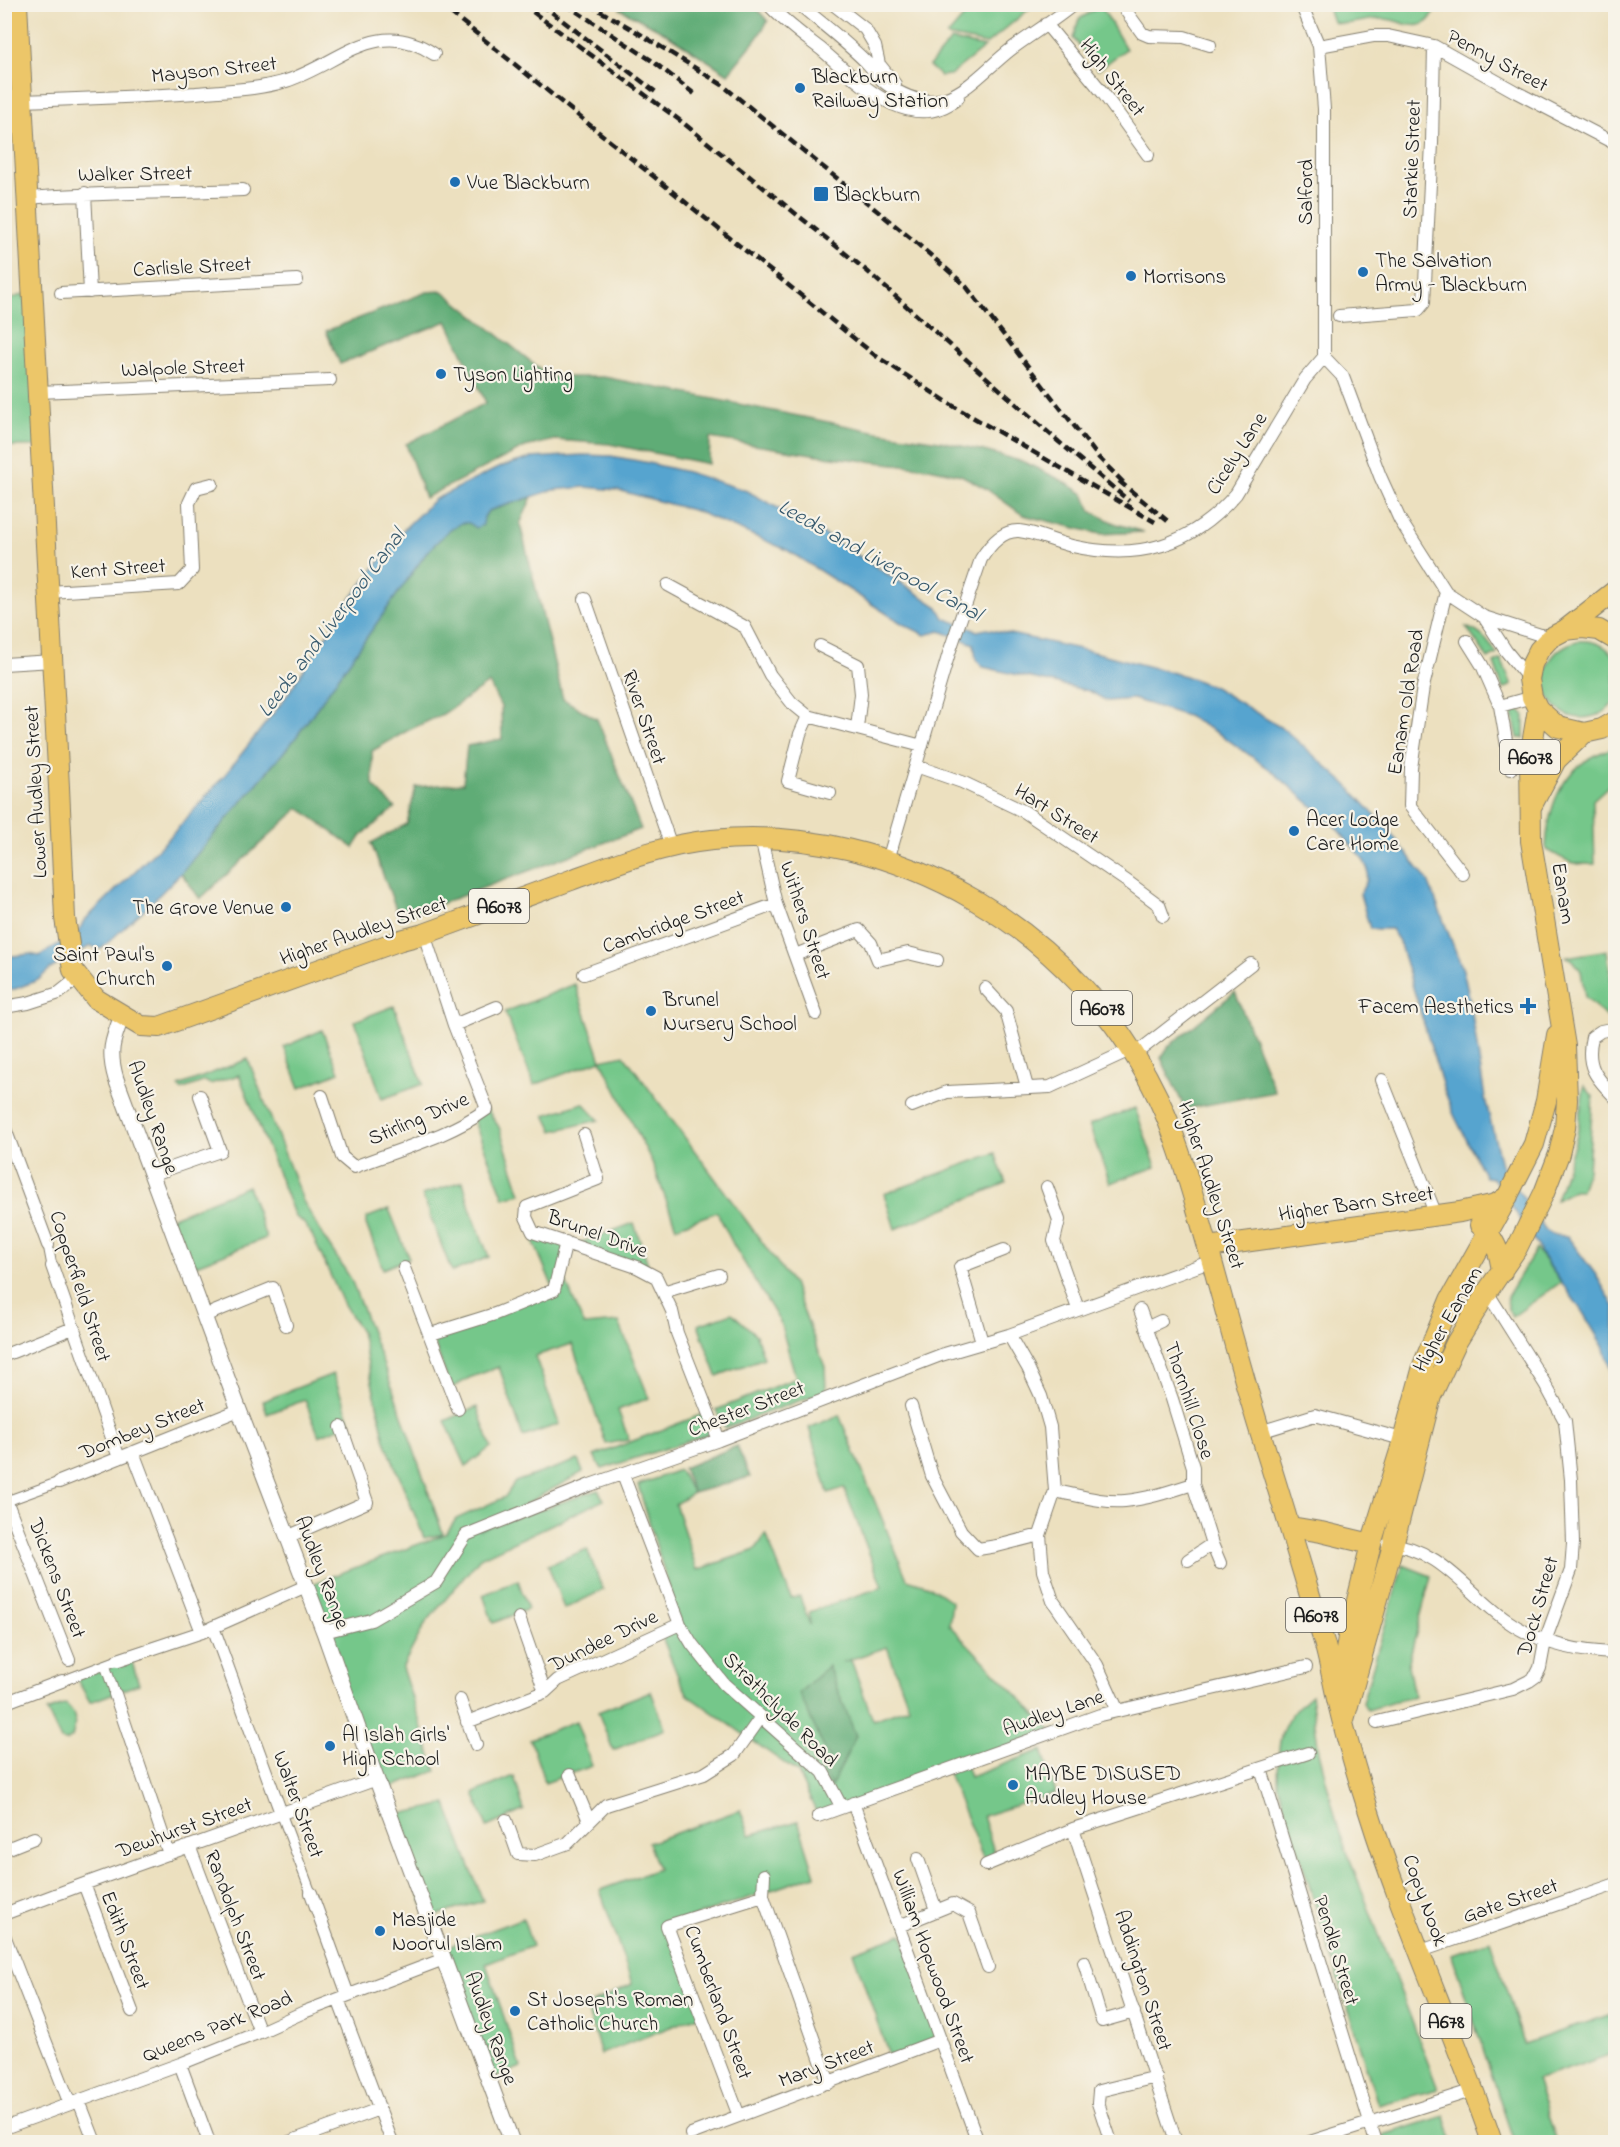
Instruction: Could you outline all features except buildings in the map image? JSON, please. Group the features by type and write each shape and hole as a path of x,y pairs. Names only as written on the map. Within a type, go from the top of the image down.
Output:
{"highway":[{"name":"Lower Audley Street","path":"17,4 65,918 76,974"},
{"name":"A6078","path":"1616,590 1539,650 1532,664 1533,695 1558,727 1584,733 1602,729 1616,721"},
{"path":"1558,634 1583,627 1599,630 1616,640"},
{"name":"Eanam","path":"1533,695 1530,756 1531,841 1555,986"},
{"name":"Eanam","path":"1531,807 1556,760 1584,733"},
{"name":"Higher Audley Street","path":"122,1016 141,1026 159,1027 401,940 424,934 644,853 670,846 712,840 761,838 828,845 888,860 957,890 1041,945 1068,969 1094,998 1133,1052 1159,1099 1170,1125 1210,1254 1260,1432 1291,1527 1323,1640 1343,1723"},
{"name":"A6078","path":"76,974 96,999 122,1016"},
{"name":"Higher Eanam","path":"1338,1703 1348,1637 1371,1544 1411,1442 1456,1343 1517,1248 1544,1193 1559,1154 1565,1128 1567,1070 1555,986"},
{"name":"Higher Eanam","path":"1343,1723 1393,1545 1428,1353 1450,1300 1534,1144 1541,1122 1560,1014"},
{"name":"Higher Barn Street","path":"1210,1254 1460,1212 1504,1202"},
{"path":"1460,1212 1472,1218 1487,1231 1498,1248 1502,1272"},
{"path":"1291,1527 1371,1544"},
{"name":"Copy Nook","path":"1343,1723 1369,1814 1418,1952 1474,2090"},
{"name":"A678","path":"1474,2090 1492,2142"}],"street":[{"path":"768,4 872,93 897,106 922,111 936,111 948,106 1009,50 1074,4"},
{"path":"799,4 869,65 888,86 898,91 916,99 930,101 943,99 974,83"},
{"path":"833,4 865,29 875,46 879,64 898,91"},
{"path":"1121,4 1142,33 1149,36 1184,37 1210,45"},
{"name":"Salford","path":"1301,4 1319,45 1324,109 1324,357"},
{"name":"High Street","path":"1046,24 1103,93 1148,154"},
{"name":"Penny Street","path":"1319,45 1373,36 1388,36 1434,46 1616,144"},
{"name":"Mayson Street","path":"22,101 151,96 258,88 288,81 360,45 382,40 401,41 422,46 434,54"},
{"name":"Starkie Street","path":"1339,316 1412,311 1422,308 1425,296 1432,144 1434,46"},
{"name":"Walker Street","path":"28,198 85,193 144,194 243,190"},
{"path":"85,193 90,292"},
{"name":"Carlisle Street","path":"61,293 297,280"},
{"path":"1324,357 1342,377 1380,476 1400,520 1446,592 1484,616 1558,634"},
{"name":"Cicely Lane","path":"922,746 962,615 981,559 989,546 1003,535 1018,531 1073,546 1117,553 1162,546 1188,536 1222,510 1236,494 1305,379 1324,357"},
{"name":"Walpole Street","path":"38,392 330,380"},
{"name":"Kent Street","path":"49,592 179,584 192,570 189,503 196,488 212,484"},
{"path":"668,585 745,627 770,675 792,703 808,716 922,746 888,860"},
{"name":"Eanam Old Road","path":"1446,592 1423,687 1411,768 1410,806 1462,874"},
{"name":"River Street","path":"585,599 670,846"},
{"path":"1484,616 1533,695 1500,705"},
{"path":"1467,641 1482,665 1500,705 1511,769"},
{"path":"820,646 858,665 861,694 857,728"},
{"path":"4,664 53,661"},
{"path":"808,716 800,734 788,781 830,793"},
{"name":"Hart Street","path":"916,766 962,782 1024,812 1160,905 1163,916"},
{"name":"Withers Street","path":"761,838 776,903 816,1014"},
{"name":"Cambridge Street","path":"584,974 776,903"},
{"path":"795,955 859,930 871,943 878,960 908,953 937,960"},
{"name":"Stirling Drive","path":"322,1096 342,1156 354,1167 473,1119 487,1109 454,1025 424,934"},
{"path":"912,1106 947,1092 1050,1087 1133,1052 1251,964"},
{"path":"4,1007 28,1003 59,993 76,974"},
{"path":"985,988 1006,1011 1027,1087"},
{"path":"454,1025 497,1007"},
{"name":"Audley Range","path":"122,1016 110,1052 112,1065 512,2142"},
{"path":"1616,1028 1601,1031 1592,1037 1589,1059 1600,1083 1616,1098"},
{"path":"1382,1080 1436,1215"},
{"path":"151,1174 220,1151 200,1096"},
{"name":"Copperfield Street","path":"4,1126 48,1245 52,1266 119,1458"},
{"name":"Brunel Drive","path":"584,1136 598,1179 527,1207 526,1217 533,1232 566,1242 657,1277 672,1311 676,1333 719,1440"},
{"path":"1047,1187 1059,1220 1054,1241 1078,1309"},
{"path":"431,1334 495,1314 554,1290 566,1242"},
{"path":"982,1342 960,1267 1004,1250"},
{"name":"Chester Street","path":"324,1632 371,1620 436,1582 466,1535 590,1485 719,1440 820,1400 1078,1309 1210,1254"},
{"path":"404,1268 458,1409"},
{"path":"663,1292 720,1275"},
{"path":"204,1316 273,1288 286,1325"},
{"name":"Dock Street","path":"1377,1722 1521,1686 1536,1676 1540,1668 1545,1641 1571,1570 1573,1543 1571,1480 1565,1421 1545,1384 1487,1292"},
{"name":"Thornhill Close","path":"1140,1310 1172,1399 1193,1467 1193,1484 1220,1563"},
{"name":"Thornhill Close","path":"1146,1328 1161,1321"},
{"path":"5,1355 73,1328"},
{"path":"1009,1335 1041,1396 1050,1427 1055,1491 1040,1535 1043,1571 1053,1601 1097,1665 1118,1711"},
{"path":"911,1406 932,1476 961,1531 978,1549 1040,1535"},
{"name":"Dombey Street","path":"60,1482 239,1410"},
{"path":"1260,1432 1315,1415 1411,1442"},
{"path":"287,1537 368,1502 341,1427"},
{"name":"Walter Street","path":"133,1452 208,1629 281,1813 311,1893 379,2109 392,2142"},
{"name":"Strathclyde Road","path":"622,1474 680,1624 692,1644 724,1684 823,1772 847,1804"},
{"path":"5,1499 60,1482"},
{"name":"Thornhill Close","path":"1055,1491 1123,1502 1156,1496 1193,1484"},
{"name":"Dickens Street","path":"5,1499 75,1676"},
{"path":"1188,1560 1212,1544"},
{"path":"1371,1544 1393,1545 1417,1550 1437,1561 1504,1619 1524,1632 1545,1641 1594,1653 1616,1653"},
{"path":"4,1703 208,1629 306,1586"},
{"name":"Dundee Drive","path":"519,1618 544,1692"},
{"name":"Dundee Drive","path":"467,1722 544,1692 558,1680 680,1624"},
{"path":"105,1665 169,1854"},
{"name":"Audley Lane","path":"818,1816 1100,1715 1306,1667"},
{"path":"460,1700 476,1744"},
{"path":"506,1820 518,1854 535,1855 568,1843 606,1805 704,1774 734,1755 761,1717"},
{"path":"987,1865 1073,1829 1308,1753"},
{"name":"Pendle Street","path":"1261,1769 1376,2142"},
{"path":"570,1775 589,1821"},
{"name":"Dewhurst Street","path":"4,1914 377,1779"},
{"name":"William Hopwood Street","path":"847,1804 899,1926 978,2142"},
{"name":"Addington Street","path":"1073,1829 1176,2142"},
{"path":"4,1850 34,1838"},
{"name":"Randolph Street","path":"189,1846 260,2032"},
{"path":"918,1859 936,1910"},
{"path":"764,1875 763,1896 829,2083"},
{"name":"Edith Street","path":"84,1884 132,2011"},
{"name":"Gate Street","path":"1418,1952 1616,1884"},
{"name":"Cumberland Street","path":"740,2116 667,1926 763,1896"},
{"path":"899,1926 953,1904 969,1913 988,1967"},
{"path":"4,1935 74,2103 94,2142"},
{"name":"Queens Park Road","path":"4,2128 180,2064 343,1997 444,1959"},
{"path":"1084,1962 1102,2021 1134,2012"},
{"name":"Mary Street","path":"691,2134 940,2040"},
{"path":"180,2064 209,2142"},
{"path":"1111,2142 1098,2103 1099,2091 1156,2077"},
{"path":"1310,2142 1474,2090"},
{"path":"289,2142 379,2109"}],"green space":[{"path":"621,4 753,5 768,21 728,74 662,31 620,9"},
{"path":"975,4 1034,5 987,44 947,36"},
{"path":"1435,4 1431,18 1416,26 1384,19 1345,24 1333,22 1327,5"},
{"path":"1101,6 1126,49 1098,70 1073,38 1079,19"},
{"path":"951,40 985,47 950,75 940,76 929,66"},
{"path":"32,291 41,446 5,446 5,301"},
{"path":"443,291 550,377 604,377 984,451 1024,462 1063,481 1084,494 1091,511 1114,523 1144,532 1100,534 1023,515 985,488 961,475 929,468 831,457 710,438 709,464 609,444 555,440 525,447 425,498 406,444 486,403 447,321 340,364 326,331 427,292"},
{"path":"532,497 520,524 563,699 597,719 641,829 400,919 371,843 407,824 416,787 463,783 467,746 502,739 501,707 489,683 443,714 372,751 373,785 395,808 362,835 354,848 299,808 200,899 181,873 294,740 427,552 447,532 461,523 469,523 484,517 488,511"},
{"path":"1466,627 1484,638 1497,654 1488,659"},
{"path":"1577,641 1599,644 1608,649 1615,658 1615,700 1606,710 1594,716 1577,717 1563,713 1553,703 1546,690 1545,676 1549,662 1560,650"},
{"path":"1501,659 1512,685 1503,689 1494,663"},
{"path":"1516,707 1524,714 1524,738 1518,738 1512,709"},
{"path":"1615,747 1615,780 1593,800 1595,864 1569,861 1546,849 1549,820 1558,793 1565,781 1585,762"},
{"path":"1607,950 1616,1015 1606,1017 1585,997 1581,971 1573,960 1566,957"},
{"path":"575,984 601,1060 534,1085 505,1012"},
{"path":"1235,992 1275,1092 1185,1109 1161,1058 1168,1047"},
{"path":"394,1006 423,1084 382,1099 355,1021"},
{"path":"322,1030 339,1072 300,1088 284,1047"},
{"path":"624,1055 793,1284 825,1367 826,1391 725,1428 716,1410 796,1378 780,1322 734,1246 717,1212 676,1227 652,1162 601,1060"},
{"path":"248,1059 303,1201 351,1279 395,1395 443,1534 424,1538 385,1441 361,1332 343,1303 312,1235 303,1222 295,1217 239,1075 210,1084 205,1081 181,1090 179,1086"},
{"path":"1584,1086 1593,1096 1588,1170 1581,1190 1574,1190 1556,1200 1577,1136"},
{"path":"583,1103 599,1120 553,1131 545,1115"},
{"path":"1135,1108 1156,1167 1110,1183 1089,1125"},
{"path":"487,1109 499,1127 521,1194 504,1198 473,1119"},
{"path":"995,1153 1006,1183 895,1229 884,1194"},
{"path":"463,1181 470,1208 489,1257 452,1272 422,1195"},
{"path":"248,1186 266,1238 186,1269 168,1219"},
{"path":"389,1209 409,1258 383,1269 366,1224 366,1218"},
{"path":"634,1223 651,1273 574,1245"},
{"path":"533,1232 566,1242 561,1270 584,1325 619,1322 649,1398 618,1410 629,1440 606,1444 572,1344 535,1356 559,1424 523,1437 499,1367 469,1378 451,1389 431,1334 554,1290 533,1240"},
{"path":"1536,1249 1561,1282 1512,1317 1508,1309 1507,1297"},
{"path":"732,1313 756,1335 764,1358 717,1376 698,1325"},
{"path":"333,1374 351,1423 319,1436 305,1400 267,1414 263,1401"},
{"path":"477,1407 491,1447 466,1466 445,1421"},
{"path":"703,1414 710,1434 602,1469 594,1456"},
{"path":"839,1415 907,1579 929,1586 952,1602 949,1625 1053,1732 965,1763 970,1777 1042,1750 1056,1793 983,1816 997,1861 986,1865 946,1769 818,1816 798,1773 688,1695 677,1674 660,1632 680,1624 638,1485 679,1470 693,1493 675,1504 697,1570 755,1550 766,1534 791,1598 800,1597 810,1625 809,1612 882,1587 844,1488 828,1493 809,1428","holes":["887,1647 909,1707 873,1720 851,1660 843,1662"]},
{"path":"737,1446 750,1477 693,1493 683,1468"},
{"path":"578,1460 583,1472 479,1530 598,1490 604,1500 480,1558 425,1624 402,1668 436,1771 381,1791 306,1586 446,1534 456,1519 505,1497 515,1482"},
{"path":"587,1549 603,1590 564,1609 548,1565"},
{"path":"1403,1565 1431,1576 1408,1665 1414,1696 1368,1710 1362,1703"},
{"path":"518,1580 528,1609 493,1623 483,1595"},
{"path":"130,1656 139,1684 90,1702 75,1676"},
{"path":"828,1666 856,1736 831,1787 823,1772 829,1759 799,1693"},
{"path":"651,1691 665,1729 613,1750 598,1712"},
{"path":"1311,1695 1319,1752 1339,1831 1438,2089 1378,2105 1278,1786 1281,1735 1291,1716"},
{"path":"66,1704 74,1715 75,1723 72,1737 66,1741 61,1740 47,1711"},
{"path":"576,1721 592,1766 545,1783 530,1739"},
{"path":"514,1776 524,1810 487,1827 474,1793"},
{"path":"446,1804 483,1901 428,1918 391,1816"},
{"path":"740,1810 750,1835 798,1821 815,1875 667,1926 701,2015 601,2054 586,2006 632,1984 600,1890 658,1869 648,1843"},
{"path":"523,1918 532,1946 486,1964 521,2067 489,2080 440,1949"},
{"path":"902,1934 940,2040 890,2059 853,1952"},
{"path":"1490,1940 1524,2044 1615,2013 1615,2053 1536,2080 1557,2142 1514,2142 1453,1959 1452,1954"},
{"path":"1445,2116 1453,2142 1385,2142 1383,2135"}],"water":[{"path":"611,456 644,462 687,472 747,491 816,529 900,582 938,607 944,618 977,631 987,629 1098,653 1185,676 1214,687 1285,730 1347,785 1390,832 1428,881 1463,970 1485,1098 1501,1165 1545,1229 1552,1235 1567,1236 1596,1275 1615,1308 1615,1384 1603,1346 1582,1311 1541,1254 1493,1178 1485,1177 1454,1115 1443,1087 1399,941 1391,929 1370,929 1360,894 1367,880 1368,870 1363,859 1333,824 1272,771 1221,735 1187,716 1133,699 1107,701 1089,691 983,667 976,660 974,644 940,631 925,635 903,624 787,550 696,511 617,490 585,487 553,490 488,511 483,525 476,528 469,523 461,523 447,532 427,552 294,740 181,873 101,949 90,946 50,969 38,980 5,991 5,957 30,954 39,956 79,932 83,922 169,838 224,776 283,701 349,601 405,528 435,499 500,467 531,458"}],"railway":[{"path":"440,4 876,356 955,407 1155,522"},
{"path":"522,4 682,122 867,271 1059,442 1129,501"},
{"path":"541,4 657,93"},
{"path":"565,4 651,60 696,95"},
{"path":"588,4 721,84 965,285 1099,458 1126,485"},
{"path":"1119,481 1170,523"}],"place":[{"name":"Blackburn Railway Station","path":"800,88"},
{"name":"Vue Blackburn","path":"455,182"},
{"name":"Blackburn","path":"821,194"},
{"name":"The Salvation Army - Blackburn","path":"1363,272"},
{"name":"Morrisons","path":"1131,276"},
{"name":"Tyson Lighting","path":"441,374"},
{"name":"Acer Lodge Care Home","path":"1294,831"},
{"name":"The Grove Venue","path":"286,907"},
{"name":"Saint Paul's Church","path":"167,966"},
{"name":"Facem Aesthetics","path":"1528,1006"},
{"name":"Brunel Nursery School","path":"651,1011"},
{"name":"Al Islah Girls' High School","path":"330,1746"},
{"name":"MAYBE DISUSED Audley House","path":"1013,1785"},
{"name":"Masjide Noorul Islam","path":"380,1931"},
{"name":"St Joseph's Roman Catholic Church","path":"515,2011"}],"water label":[{"name":"Leeds and Liverpool Canal","path":"881,559"},
{"name":"Leeds and Liverpool Canal","path":"330,622"}]}
